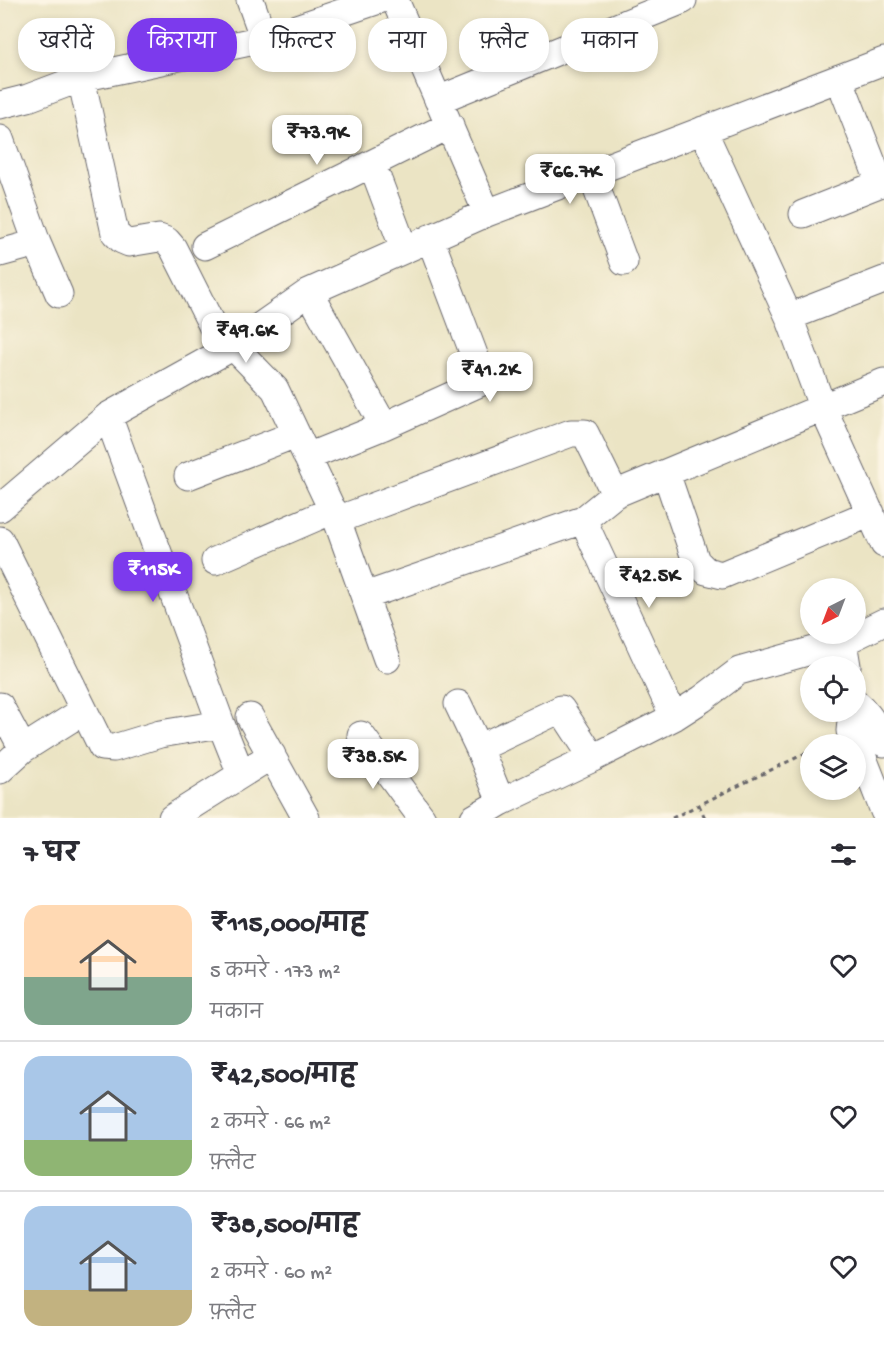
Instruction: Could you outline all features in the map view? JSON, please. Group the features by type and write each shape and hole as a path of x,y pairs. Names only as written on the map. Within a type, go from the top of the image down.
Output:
{"street":[{"path":"250,0 256,18"},
{"path":"438,100 683,0"},
{"path":"315,18 344,6 397,2 487,213"},
{"path":"0,105 28,98 81,78 249,42"},
{"path":"0,508 108,416 229,349 309,292 487,213 884,61"},
{"path":"81,78 115,233 129,243 159,238 167,241 229,349 275,389 335,515 387,659"},
{"path":"803,214 882,182 839,78"},
{"path":"205,246 450,125"},
{"path":"703,130 789,317 822,406 884,544"},
{"path":"0,139 10,196 37,243 58,294"},
{"path":"372,164 404,249"},
{"path":"591,173 624,262"},
{"path":"188,476 302,445 384,426 484,381 430,238"},
{"path":"0,253 37,243"},
{"path":"789,317 884,280"},
{"path":"309,292 384,426"},
{"path":"365,596 584,520 615,494 884,382"},
{"path":"108,416 241,774"},
{"path":"215,561 335,515 571,432 585,433 615,494"},
{"path":"666,472 696,561 706,571 714,573 722,574 871,513"},
{"path":"584,520 674,717"},
{"path":"0,540 102,747 114,748 160,734 221,724"},
{"path":"474,818 501,802 593,759 674,717 739,671 845,654 884,622"},
{"path":"458,704 501,802"},
{"path":"0,706 23,749"},
{"path":"479,748 561,709 593,759"},
{"path":"0,770 23,749 83,711"},
{"path":"866,712 877,726 884,743"},
{"path":"250,717 306,818"},
{"path":"851,722 850,731 858,745 884,811"},
{"path":"361,735 422,818"},
{"path":"172,818 272,755"}],"path":[{"path":"672,818 800,756"},
{"path":"699,805 705,818"}]}
